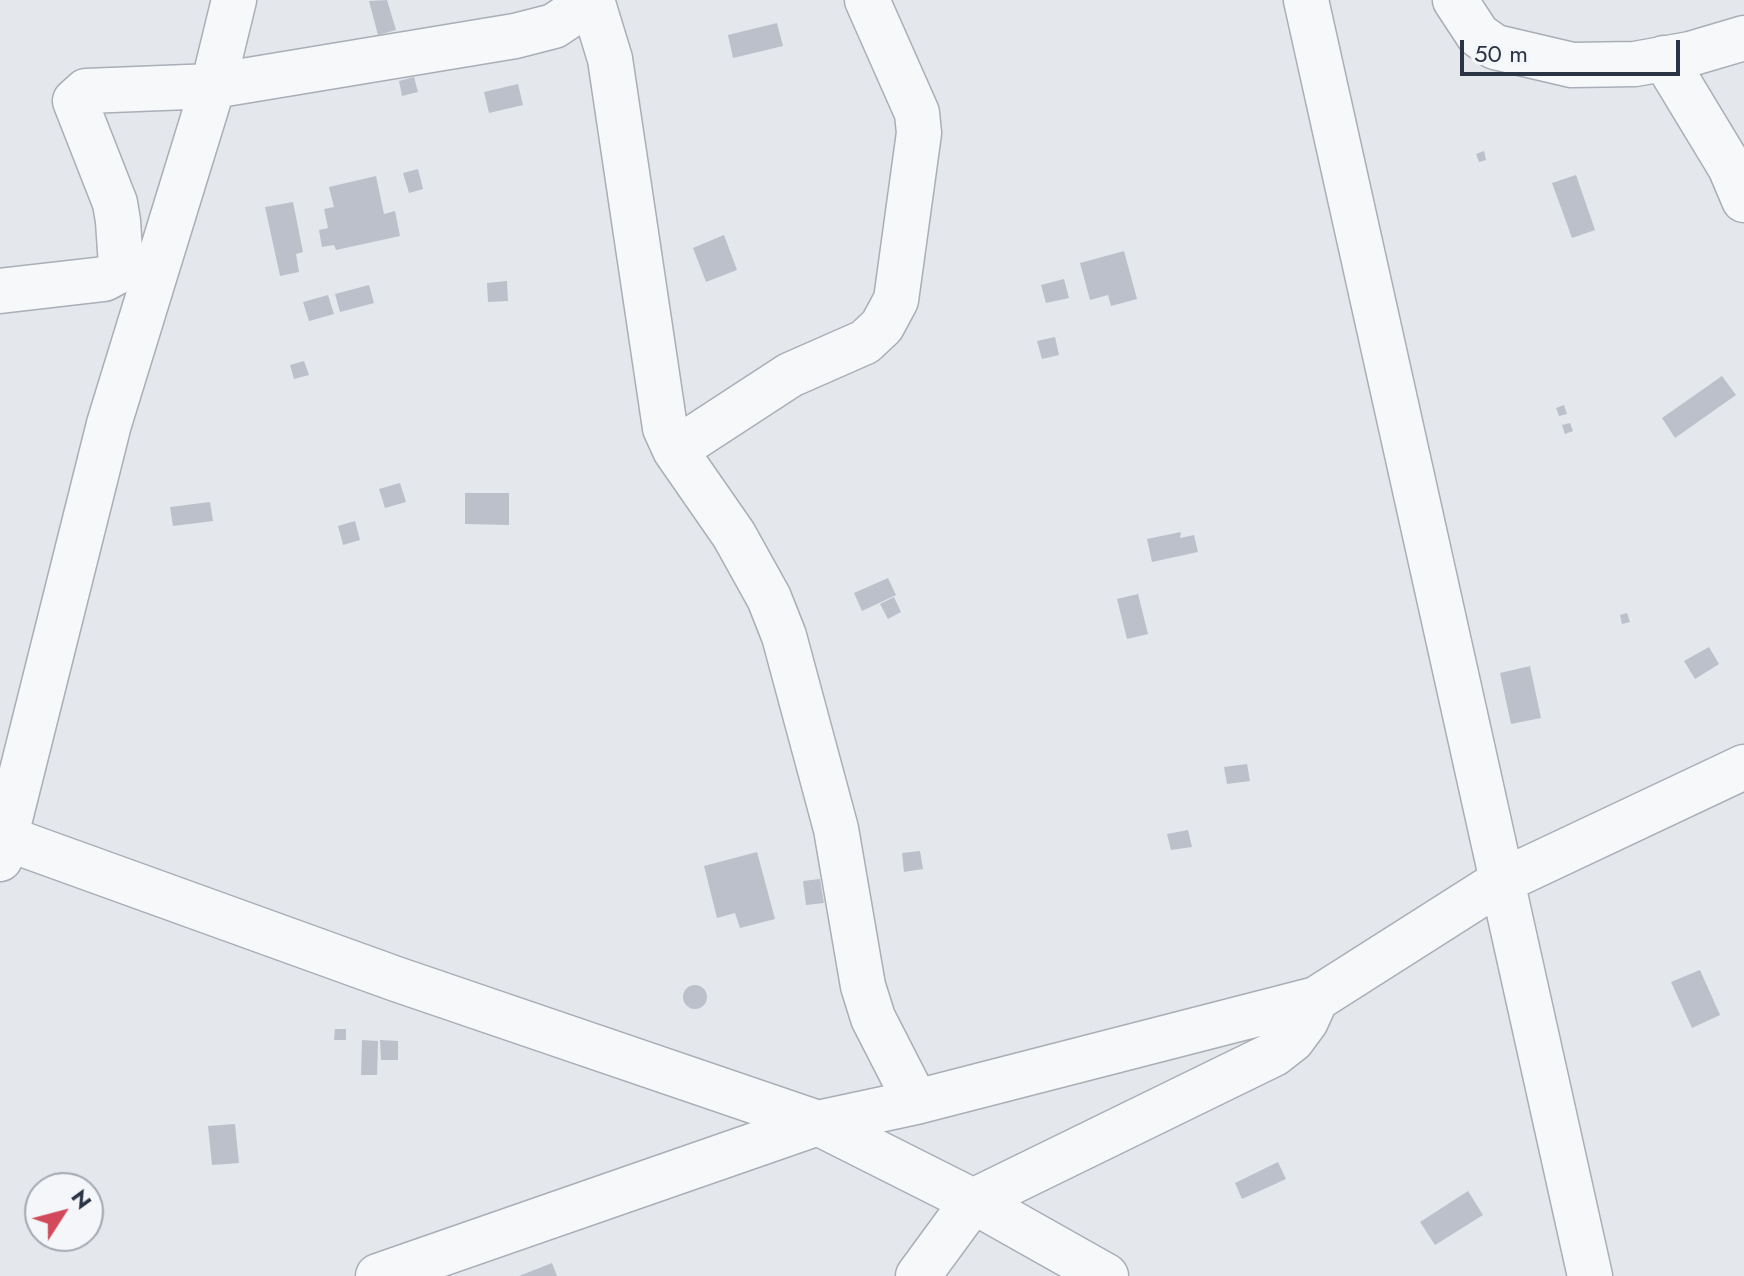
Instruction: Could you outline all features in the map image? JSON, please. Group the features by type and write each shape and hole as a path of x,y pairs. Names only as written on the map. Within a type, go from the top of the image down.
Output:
{"street":[{"path":"234,0 213,86 109,424 2,844 818,1123 973,1201 1106,1276"},
{"path":"0,291 104,279 121,266 115,203 75,101 86,91 213,86 534,33 554,26 593,0 610,59 661,411 675,450 734,535 769,598 784,636 836,829 863,986 873,1018 916,1102"},
{"path":"675,450 790,375 865,342 882,326 896,300 919,133 917,113 867,0"},
{"path":"1306,0 1590,1276"},
{"path":"1455,0 1478,35 1495,47 1572,65 1601,67 1664,58 1744,38"},
{"path":"1664,58 1730,167 1744,200"},
{"path":"378,1276 818,1123 916,1102 1316,999 1500,882 1744,767"},
{"path":"918,1276 973,1201 1274,1054 1292,1040 1306,1021 1316,999"}],"building":[{"path":"387,0 396,30 378,35 369,1"},
{"path":"777,23 783,46 733,58 728,35"},
{"path":"414,77 418,92 402,96 399,81"},
{"path":"518,84 523,105 489,113 484,92"},
{"path":"1484,151 1486,160 1479,162 1476,154"},
{"path":"418,169 423,189 409,193 403,173"},
{"path":"1576,175 1595,230 1572,238 1552,183"},
{"path":"376,176 384,214 395,211 400,236 336,250 334,245 322,247 319,230 328,228 324,209 334,207 329,187"},
{"path":"293,202 303,252 296,254 299,272 280,276 265,207"},
{"path":"724,235 737,270 706,282 693,248"},
{"path":"1124,251 1137,299 1111,306 1108,295 1090,300 1080,263"},
{"path":"1064,279 1069,298 1046,303 1041,285"},
{"path":"507,281 508,301 488,302 487,283"},
{"path":"369,285 374,303 340,312 335,294"},
{"path":"328,295 334,314 309,321 303,302"},
{"path":"1055,337 1059,355 1042,359 1037,341"},
{"path":"304,361 309,375 294,379 290,365"},
{"path":"1722,376 1736,395 1675,438 1662,418"},
{"path":"1564,405 1567,414 1559,416 1556,408"},
{"path":"1570,423 1573,431 1565,434 1562,425"},
{"path":"400,483 406,502 385,508 379,489"},
{"path":"465,493 509,493 509,525 465,524"},
{"path":"210,502 213,521 173,526 170,507"},
{"path":"355,521 360,540 343,545 338,526"},
{"path":"1181,532 1180,538 1194,535 1198,552 1152,562 1147,539"},
{"path":"888,578 896,595 862,611 854,593"},
{"path":"1138,594 1148,634 1127,639 1117,599"},
{"path":"894,597 901,612 888,619 880,604"},
{"path":"1627,613 1630,622 1622,624 1620,615"},
{"path":"1709,647 1719,664 1695,679 1684,661"},
{"path":"1530,666 1541,718 1511,724 1500,673"},
{"path":"1247,764 1250,781 1227,784 1224,767"},
{"path":"1188,830 1192,847 1171,850 1167,834"},
{"path":"920,851 923,869 904,872 902,853"},
{"path":"757,852 775,919 740,928 735,913 717,918 704,866"},
{"path":"820,879 824,903 806,905 803,881"},
{"path":"1700,970 1720,1015 1692,1028 1671,982"},
{"path":"695,985 706,992 707,997 700,1008 695,1009 684,1002 683,997 690,986"},
{"path":"335,1029 346,1029 346,1040 334,1040"},
{"path":"362,1040 378,1041 377,1075 361,1075"},
{"path":"380,1040 398,1041 398,1060 381,1060"},
{"path":"235,1124 239,1163 212,1165 208,1126"},
{"path":"1278,1162 1286,1179 1242,1199 1235,1183"},
{"path":"1468,1191 1483,1215 1435,1245 1420,1222"},
{"path":"552,1263 557,1276 519,1276"}]}
